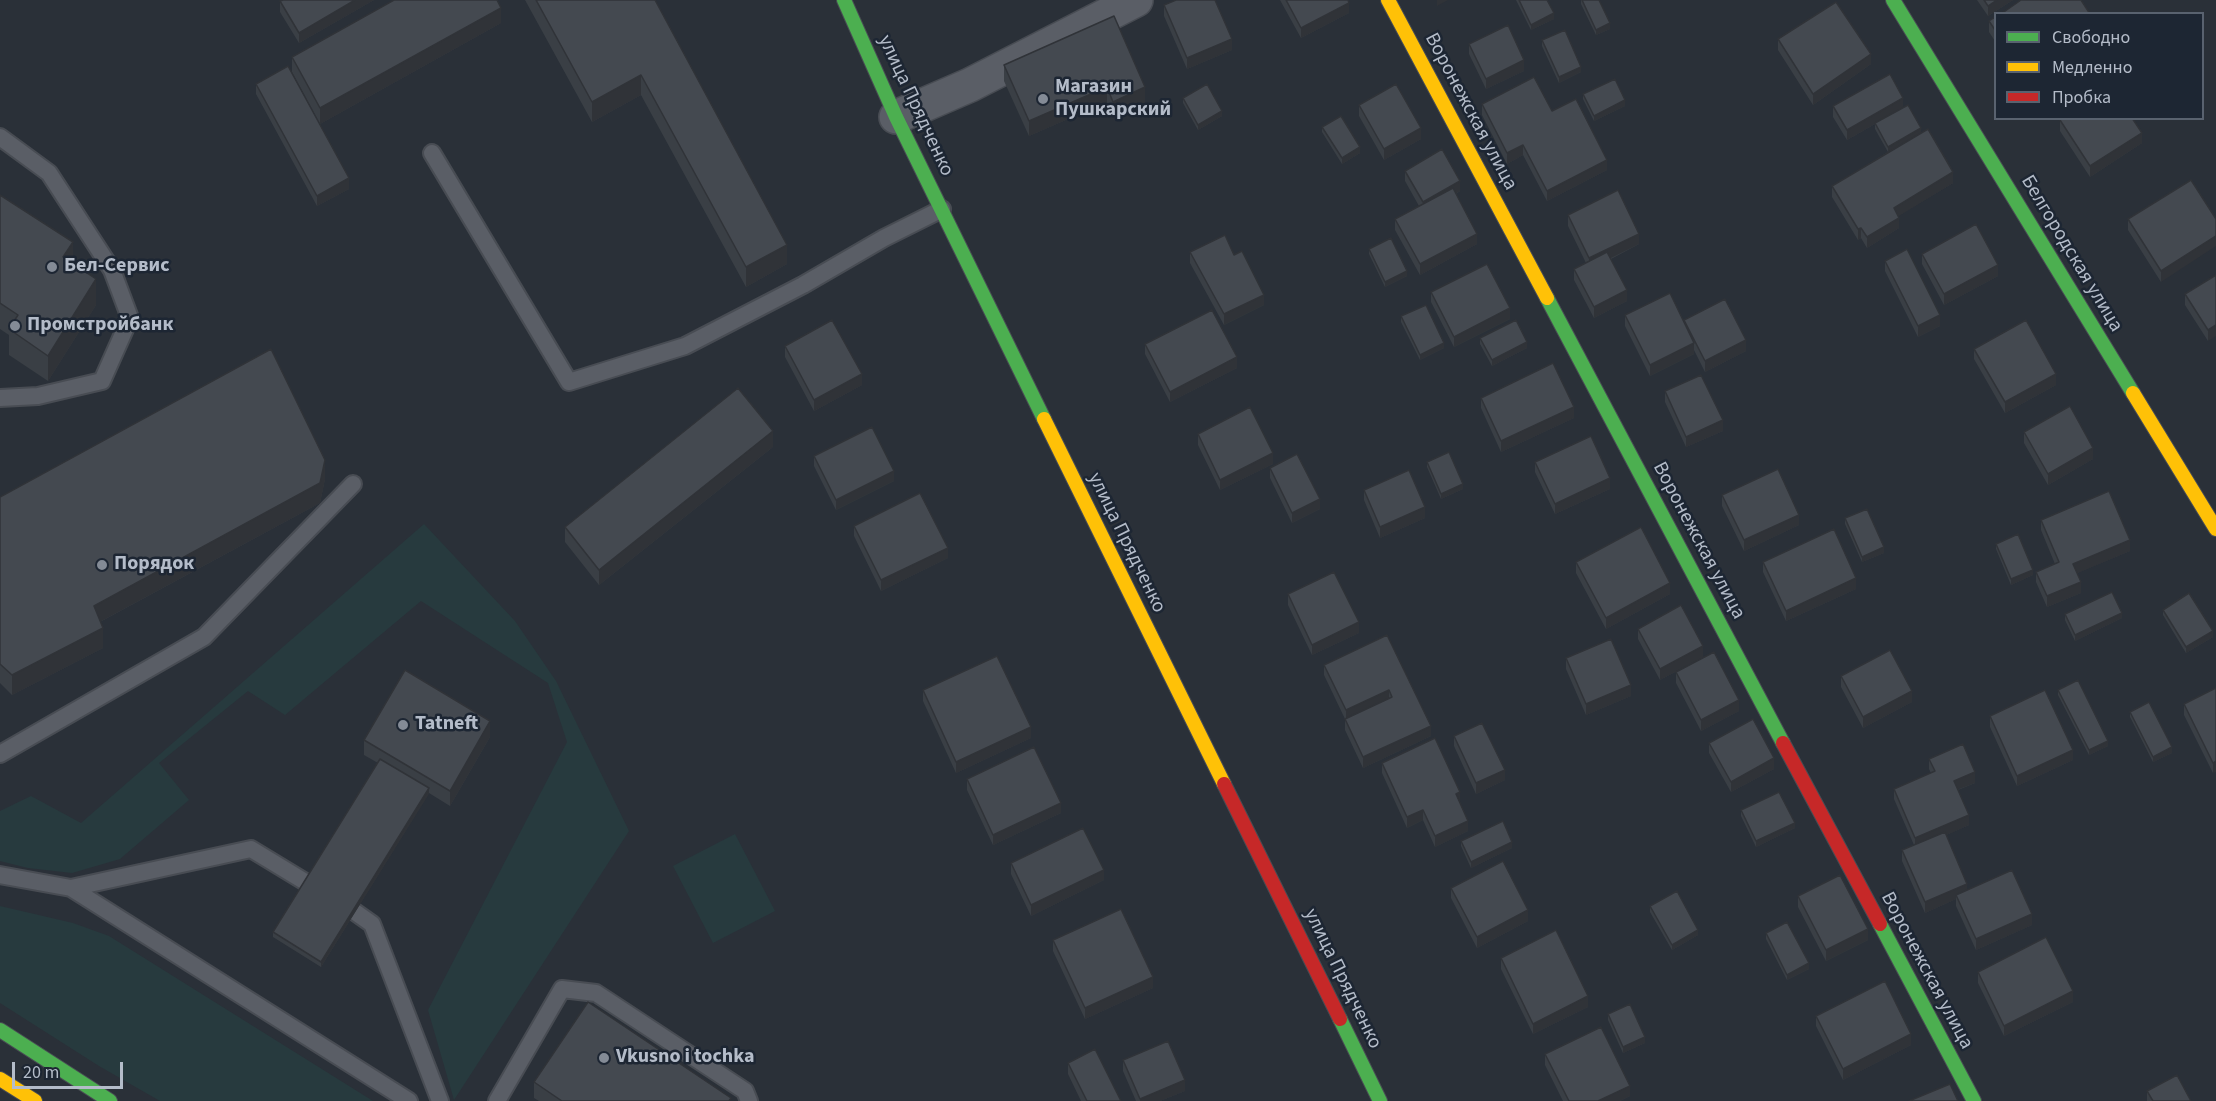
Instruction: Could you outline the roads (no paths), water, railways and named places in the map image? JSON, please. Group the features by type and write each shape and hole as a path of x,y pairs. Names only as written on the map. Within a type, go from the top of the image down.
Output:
{"street":[{"name":"улица Прядченко","path":"844,0 896,117 1380,1101"},
{"path":"896,117 970,85 1136,0"},
{"name":"Воронежская улица","path":"1389,0 1974,1101"},
{"name":"Белгородская улица","path":"1893,0 2216,529"},
{"path":"0,1030 110,1101"},
{"path":"0,1079 35,1101"}],"lane":[{"path":"0,137 49,173 112,270 130,318 102,381 38,396 0,398"},
{"path":"432,153 569,382 685,346 942,209"},
{"path":"0,754 204,638 353,484"},
{"path":"71,888 251,849 307,882"},
{"path":"0,875 71,888 409,1101"},
{"path":"355,912 372,924 440,1101"},
{"path":"497,1101 562,989 596,993 745,1090 748,1101"}],"place":[{"name":"Магазин Пушкарский","path":"1043,99"},
{"name":"Бел-Сервис","path":"52,267"},
{"name":"Промстройбанк","path":"15,326"},
{"name":"Порядок","path":"102,565"},
{"name":"Tatneft","path":"403,725"},
{"name":"Vkusno i tochka","path":"604,1058"}]}
